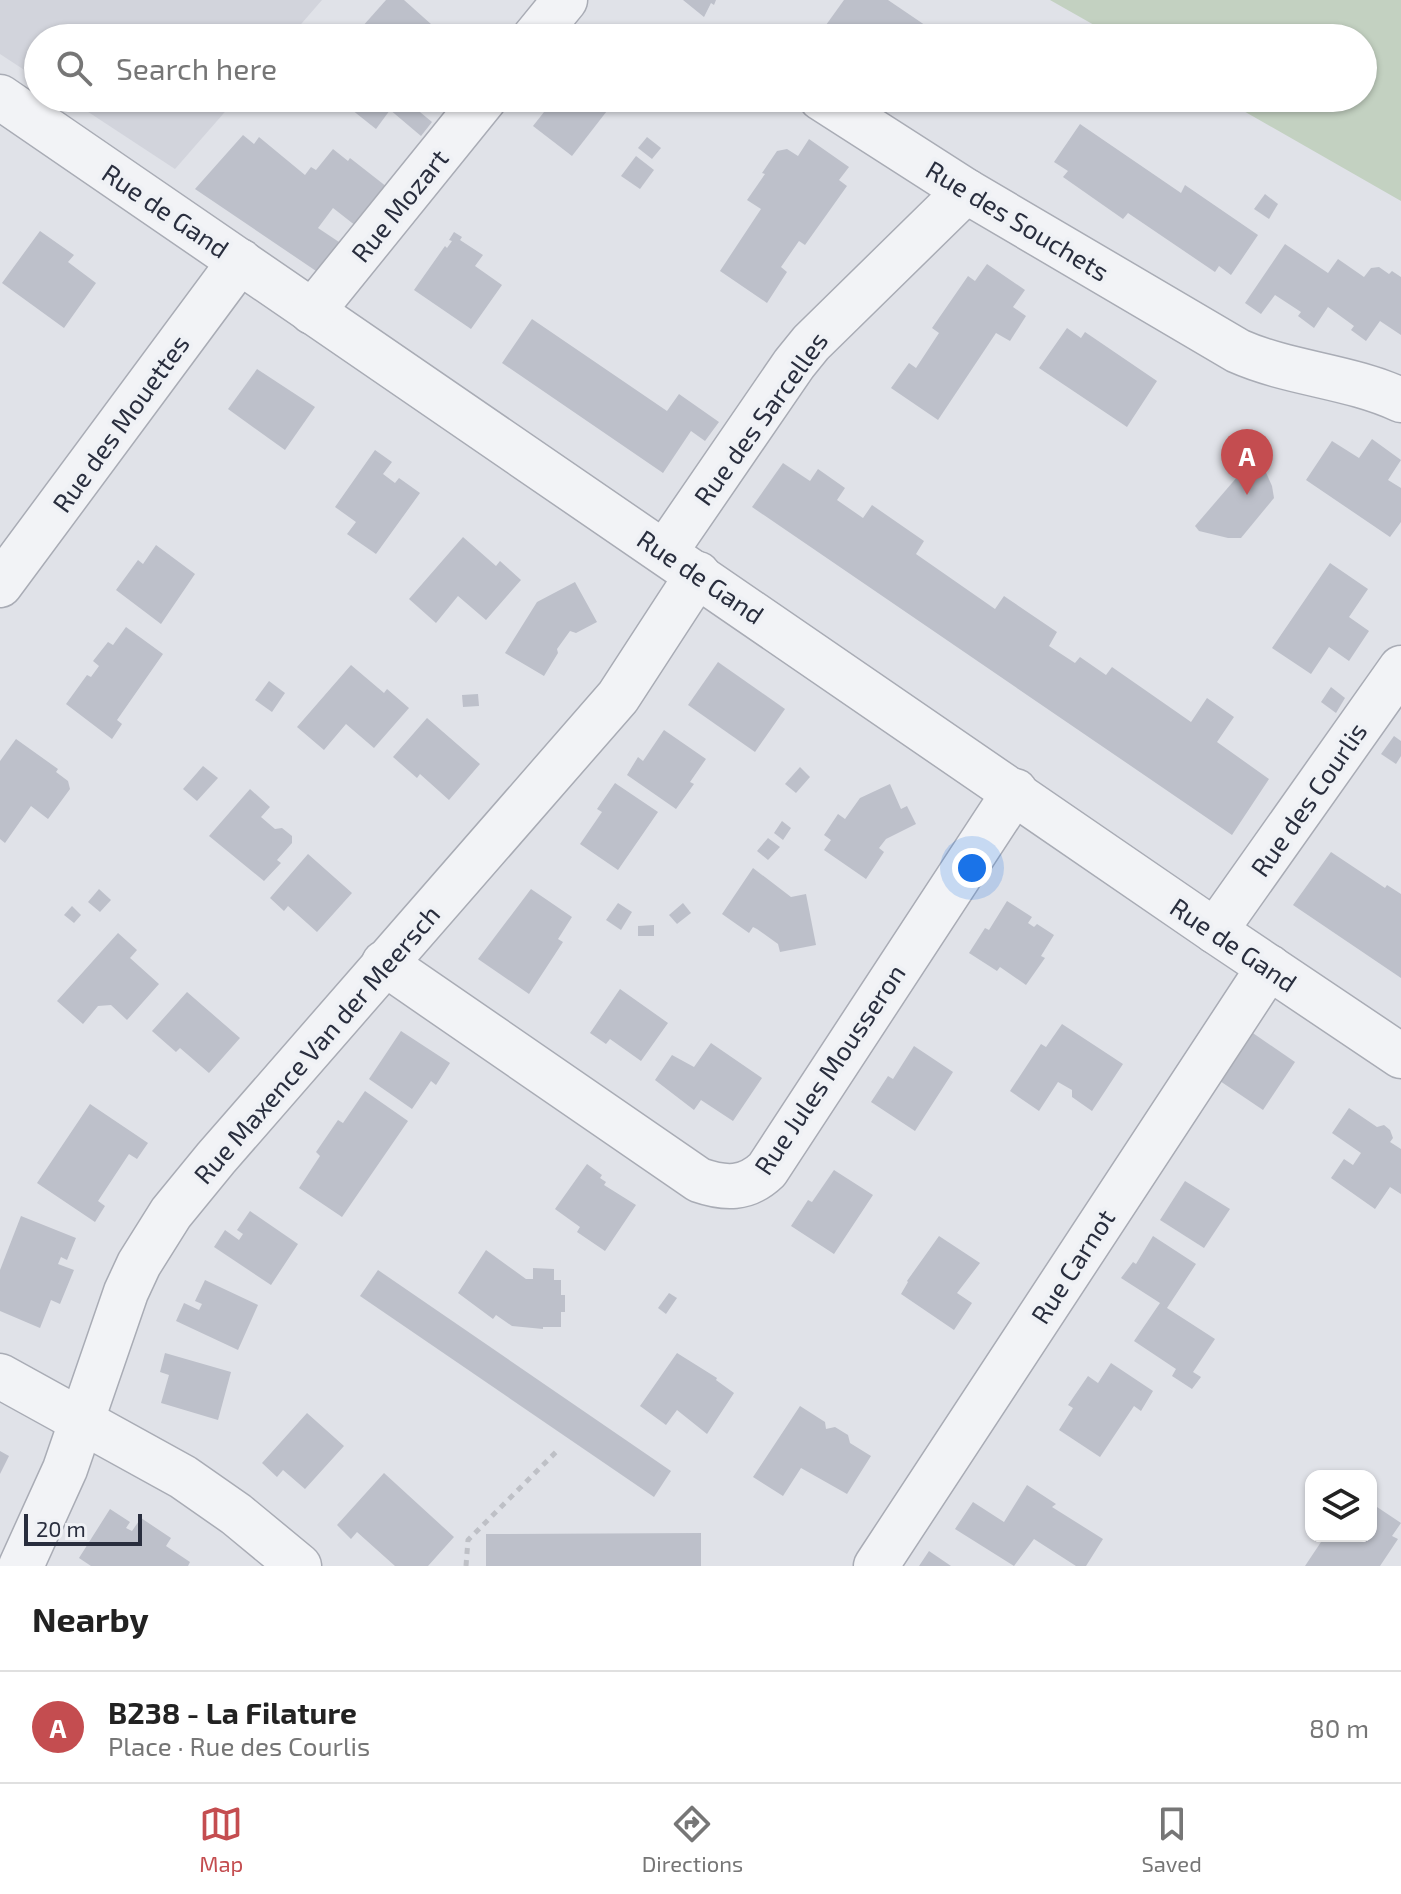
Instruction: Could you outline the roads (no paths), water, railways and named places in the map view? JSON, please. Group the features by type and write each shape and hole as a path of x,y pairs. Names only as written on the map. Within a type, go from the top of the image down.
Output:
{"street":[{"path":"545,24 565,0"},
{"name":"Rue de Gand","path":"0,97 1401,1056"},
{"name":"Rue Mozart","path":"312,312 474,112"},
{"name":"Rue des Souchets","path":"843,112 966,191 1261,362 1354,383 1401,400"},
{"name":"Rue des Sarcelles","path":"682,563 794,364 811,343 966,191"},
{"name":"Rue des Mouettes","path":"0,585 240,261"},
{"name":"Rue Maxence Van der Meersch","path":"21,1566 55,1494 126,1292 171,1213 384,963 618,697 682,563"},
{"name":"Rue des Courlis","path":"1215,931 1401,668"},
{"name":"Rue Jules Mousseron","path":"384,963 699,1180 724,1187 748,1184 767,1170 1015,791"},
{"name":"Rue Carnot","path":"876,1566 1269,967"},
{"path":"0,1376 183,1477 236,1514 299,1566"}],"place":[{"name":"B238 - La Filature","path":"1247,495"}]}
